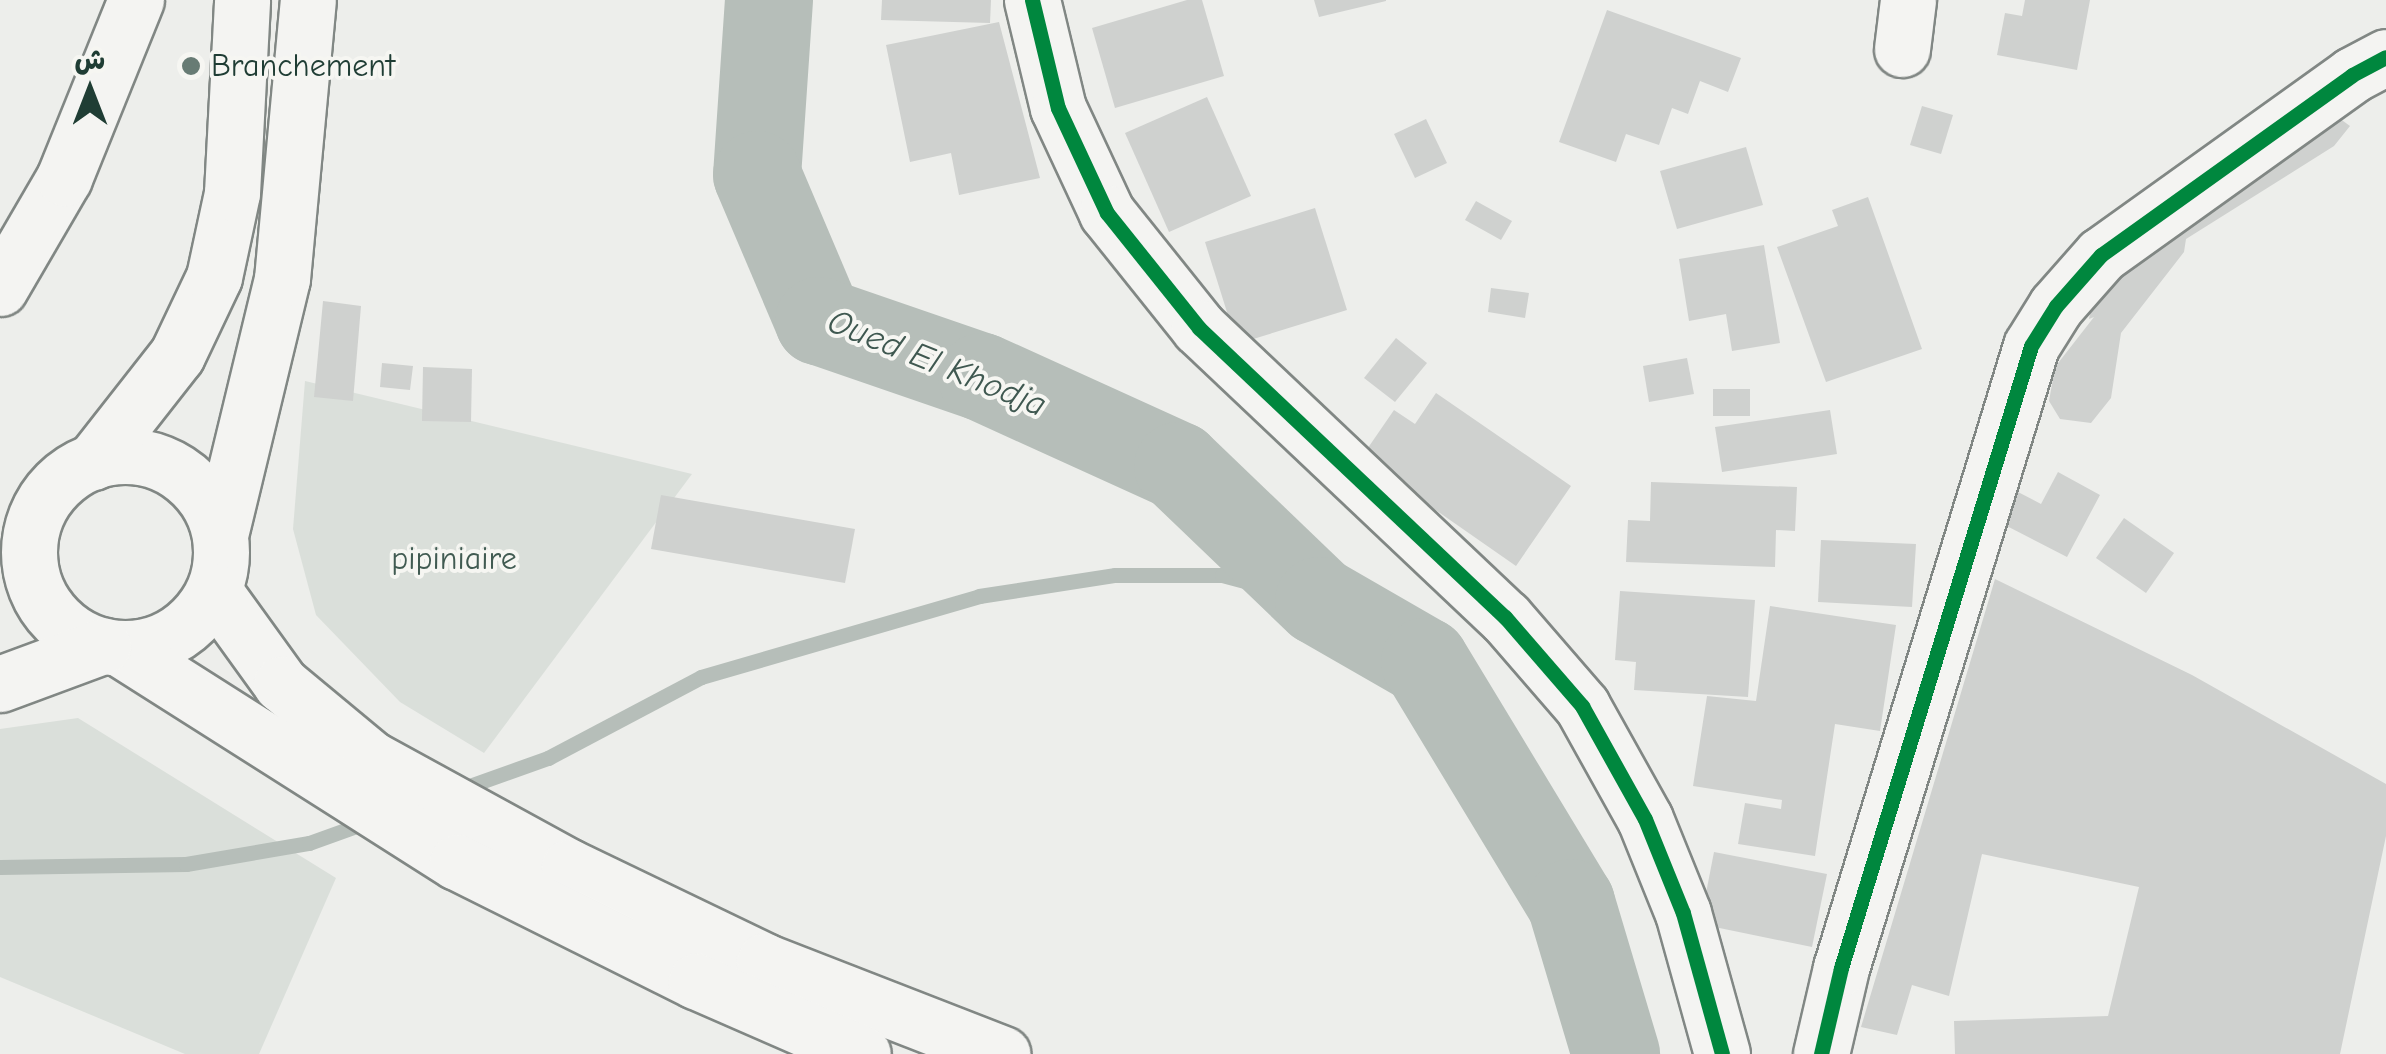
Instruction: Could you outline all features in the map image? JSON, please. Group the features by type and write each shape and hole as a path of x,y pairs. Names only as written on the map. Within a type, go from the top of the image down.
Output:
{"main road":[{"path":"0,288 64,178 136,0"},
{"path":"242,0 232,192 214,277 177,355 93,462 48,494 14,556 48,610 72,632 112,647 356,775 696,981 863,1054"},
{"path":"0,684 112,647 176,634 214,591 220,535 282,279 308,0"},
{"path":"1032,0 1058,108 1107,213 1199,328 1504,617 1582,706 1644,819 1683,913 1722,1054"},
{"path":"1821,1054 1841,968 2031,346 2056,306 2101,255 2352,75 2386,58"},
{"path":"93,462 126,456 158,462 187,478 208,504 220,535"},
{"path":"214,591 281,684 356,775"},
{"path":"470,841 764,962 1002,1054"}],"green space":[{"name":"pipiniaire","path":"305,381 692,474 484,753 400,702 316,615 293,529"},
{"path":"78,718 336,878 259,1054 185,1054 0,977 0,729"}],"building":[{"path":"882,0 991,0 990,23 881,20"},
{"path":"1187,0 1202,0 1224,76 1115,108 1092,28"},
{"path":"1314,0 1386,0 1386,1 1319,17"},
{"path":"2025,0 2090,0 2077,70 1997,55 2005,13 2022,16"},
{"path":"1607,10 1741,58 1728,92 1700,81 1688,114 1672,108 1659,145 1626,134 1616,162 1559,142"},
{"path":"999,22 1040,178 959,195 951,153 910,162 886,45"},
{"path":"1207,97 1251,196 1169,232 1125,133"},
{"path":"1922,106 1953,115 1941,154 1910,145"},
{"path":"2328,110 2350,126 2334,146 2186,239 2184,252 2121,333 2111,398 2091,423 2060,419 2049,401 2055,367 2094,317 2089,319 2095,285"},
{"path":"1426,119 1447,163 1415,178 1394,134"},
{"path":"1746,147 1763,205 1677,229 1660,171"},
{"path":"1868,197 1922,349 1826,382 1777,247 1838,226 1832,210"},
{"path":"1476,201 1512,221 1501,240 1465,220"},
{"path":"1315,208 1347,310 1237,344 1205,242"},
{"path":"1764,245 1780,343 1732,351 1726,314 1689,321 1679,259"},
{"path":"1491,288 1529,293 1525,318 1488,312"},
{"path":"323,301 361,306 353,401 314,397"},
{"path":"1396,338 1427,363 1395,402 1364,378"},
{"path":"1687,358 1694,394 1649,402 1643,366"},
{"path":"382,363 413,366 410,390 380,387"},
{"path":"423,367 472,369 471,422 422,421"},
{"path":"1713,389 1750,389 1750,416 1713,416"},
{"path":"1436,393 1571,486 1516,566 1361,458 1394,410 1415,424"},
{"path":"1830,410 1837,454 1722,472 1715,427"},
{"path":"2058,472 2100,495 2067,557 2001,523 2018,492 2041,504"},
{"path":"1651,482 1797,487 1795,531 1776,530 1775,567 1626,562 1628,520 1650,521"},
{"path":"661,495 855,529 845,583 651,549"},
{"path":"2124,518 2174,553 2146,593 2096,558"},
{"path":"1821,540 1916,544 1912,607 1818,602"},
{"path":"1995,579 2192,675 2386,784 2386,836 2340,1054 1955,1054 1954,1021 2108,1016 2139,887 1982,854 1949,996 1912,985 1897,1035 1861,1027"},
{"path":"1620,591 1755,600 1748,697 1634,690 1636,662 1615,660"},
{"path":"1770,606 1896,625 1880,731 1835,724 1815,856 1738,844 1745,803 1781,809 1782,800 1693,786 1707,696 1756,701"},
{"path":"1714,852 1827,874 1812,947 1700,924"}],"waterway":[{"name":"Oued El Khodja","path":"769,0 757,175 819,321 982,377 1178,466 1319,601 1425,662 1571,903 1616,1054"},
{"path":"458,790 548,758 701,677 979,596 1115,575 1222,575 1319,601"},
{"path":"0,867 186,864 309,843 370,821"}],"cycle path":[{"path":"1032,0 1058,108 1107,213 1199,328 1505,617 1582,706 1645,819 1683,913 1722,1054"},
{"path":"1821,1054 1841,968 2031,346 2056,306 2101,255 2352,75 2386,57"}],"place":[{"name":"Branchement","path":"191,66"}]}
